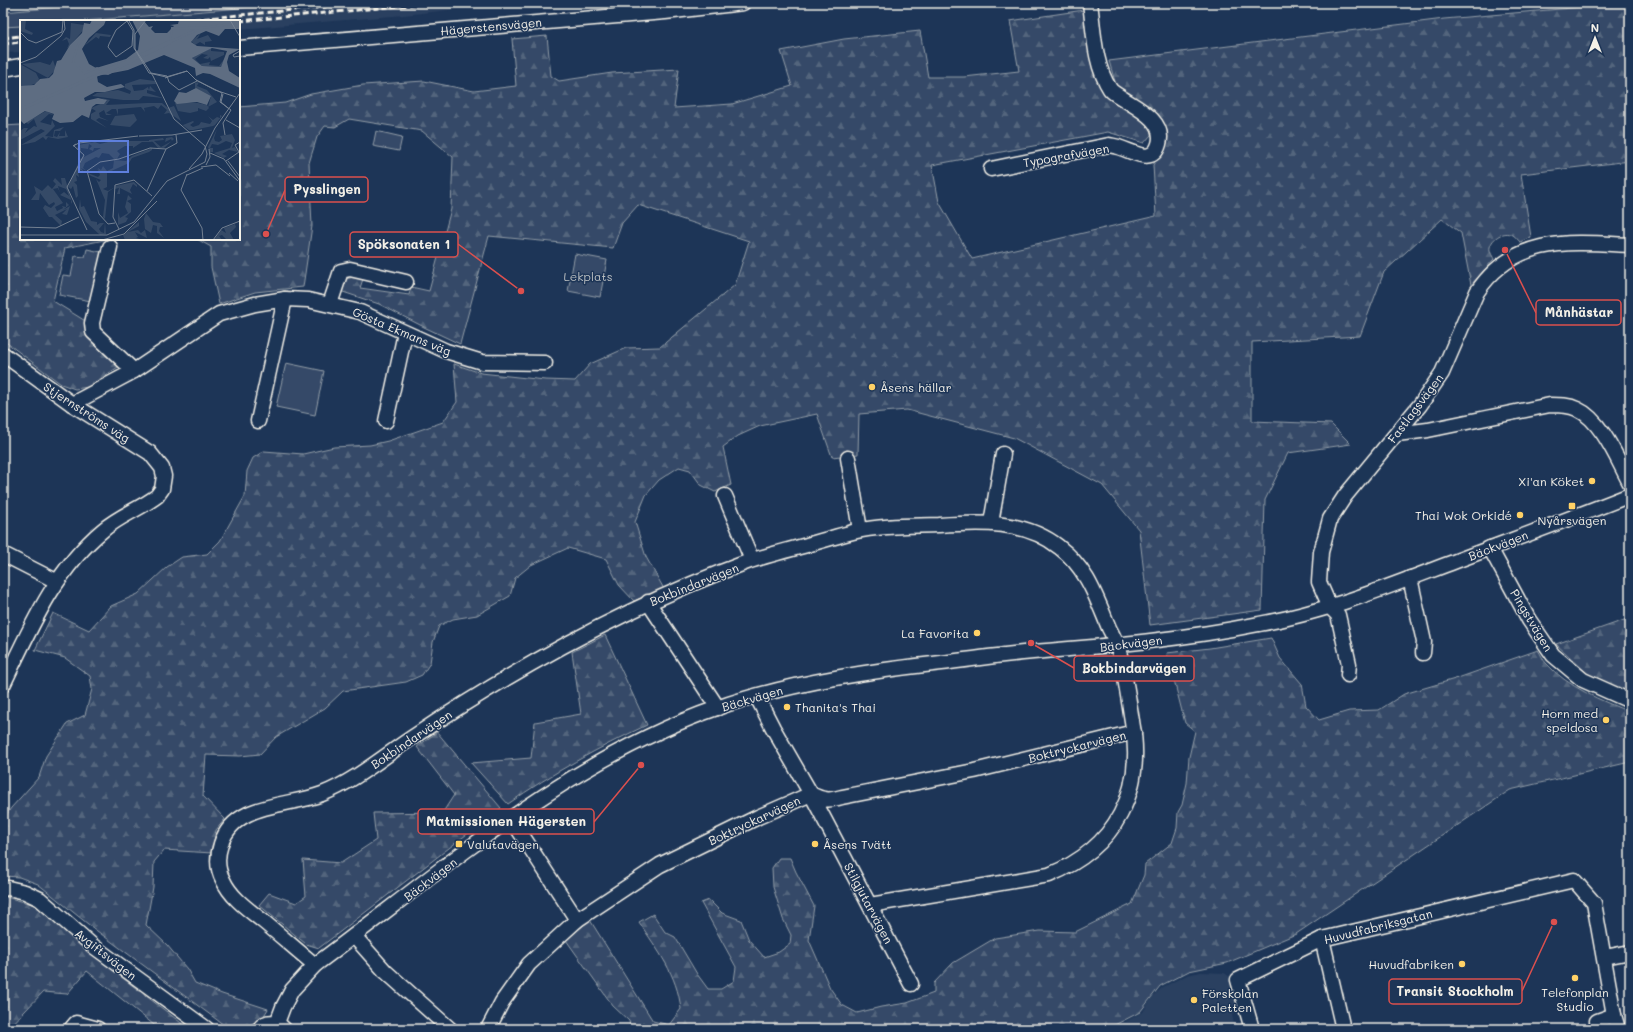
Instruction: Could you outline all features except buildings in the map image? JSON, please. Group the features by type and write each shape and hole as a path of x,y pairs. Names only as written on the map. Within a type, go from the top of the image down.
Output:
{"street":[{"name":"Hägerstensvägen","path":"240,48 665,12 743,3"},
{"name":"Typografvägen","path":"991,169 1109,146 1120,147 1141,156 1150,155 1156,150 1160,135 1158,127 1152,119 1110,90 1099,65 1090,3"},
{"path":"3,69 20,66"},
{"name":"Fastlagsvägen","path":"1330,607 1319,582 1321,552 1330,519 1345,496 1420,405 1442,373 1477,292 1484,282 1508,259 1529,249 1572,242 1630,245"},
{"path":"110,247 92,323 94,332 134,371"},
{"path":"330,304 341,270 350,270 406,282"},
{"path":"258,421 285,299"},
{"name":"Gösta Ekmans väg","path":"72,404 134,371 218,314 255,304 285,299 308,300 360,312 446,351 482,362 545,363"},
{"path":"386,421 406,333"},
{"name":"Stjernströms väg","path":"3,354 72,404 150,453 162,468 164,476 162,489 157,496 104,529 74,559 56,581"},
{"path":"1397,434 1428,430 1550,405 1563,404 1578,409 1590,417 1602,433 1630,483"},
{"path":"991,523 1003,454"},
{"path":"848,458 860,530"},
{"name":"Bäckvägen","path":"280,1026 283,1007 292,990 315,965 511,818 570,780 672,726 718,708 796,686 873,672 1024,653 1117,645 1261,624 1330,607 1630,495"},
{"name":"Bokbindarvägen","path":"725,496 752,560"},
{"name":"Bokbindarvägen","path":"315,965 237,899 223,880 218,861 221,844 234,821 248,813 322,794 351,779 467,701 517,671 648,602 752,560 860,530 904,526 991,523 1028,530 1043,536 1061,548 1080,567 1095,593 1117,645 1134,732 1136,755 1134,776 1127,802 1112,829 1093,850 1049,875 870,905"},
{"name":"Pingstvägen","path":"1490,548 1529,620 1553,655 1583,680 1630,701"},
{"path":"3,554 56,581 3,685"},
{"path":"1410,578 1424,642 1423,653"},
{"path":"648,602 718,708"},
{"path":"1330,607 1338,615 1349,664 1348,675"},
{"name":"Stilgjutarvägen","path":"757,697 772,728 811,794 911,984"},
{"name":"Boktryckarvägen","path":"488,1029 502,1002 529,964 577,920 660,865 758,817 811,794 823,800 830,800 974,771 1134,732"},
{"path":"511,818 577,920"},
{"name":"Huvudfabriksgatan","path":"1252,1029 1238,980 1322,939 1574,880 1594,903 1605,957"},
{"name":"Avgiftsvägen","path":"3,889 8,888 25,892 40,899 93,946 207,1029"},
{"path":"354,936 385,971 450,1029"},
{"path":"1322,939 1343,1029"},
{"path":"1618,1029 1614,1015 1605,957 1630,952"},
{"path":"1597,1021 1614,1015"},
{"path":"71,1029 76,1023 98,1029"},
{"path":"259,1029 268,1023 280,1026"}],"shaded area":[{"path":"302,3 511,3 404,15 240,29 240,20 94,20"},
{"path":"20,26 20,52 3,53 3,27"},
{"name":"Förskolan Paletten","path":"1201,972 1224,973 1232,979 1239,1007 1232,1015 1235,1029 1112,1029 1143,1012 1152,997 1163,987 1187,975"}],"green space":[{"path":"107,3 302,3 94,20 20,20 20,26 3,27 3,12"},
{"path":"1630,3 1630,161 1521,174 1531,237 1520,242 1510,234 1502,234 1496,238 1491,244 1490,248 1494,259 1471,285 1461,233 1442,219 1384,272 1360,336 1252,342 1252,421 1331,424 1351,444 1288,453 1265,500 1262,610 1150,625 1139,530 1102,485 1014,438 907,410 859,414 858,454 832,457 817,414 760,426 738,436 723,447 731,485 715,492 701,485 690,470 679,467 659,480 646,495 635,522 646,557 664,589 634,601 619,585 606,559 568,548 531,565 515,578 510,596 477,615 453,619 439,626 433,642 430,663 422,675 406,682 343,691 325,708 276,737 260,754 240,756 206,755 203,796 225,819 216,830 212,853 164,850 154,862 153,887 146,925 167,945 187,969 195,983 222,994 268,1009 260,1022 240,1027 224,1025 93,928 38,884 19,877 3,876 3,820 11,808 39,777 46,756 67,724 85,715 92,689 90,676 65,658 35,650 53,613 89,630 111,606 138,594 167,567 182,557 207,554 220,541 245,496 247,471 253,458 264,451 303,454 334,447 370,445 388,441 443,422 457,402 454,364 481,373 545,380 575,381 590,364 626,348 660,347 735,285 749,241 638,205 622,223 613,248 489,236 460,344 379,304 340,291 343,280 353,277 363,279 360,288 409,295 411,287 429,291 451,209 453,157 422,131 349,119 335,127 325,126 317,137 309,163 312,226 303,287 255,292 219,304 211,267 211,247 199,240 240,240 240,107 285,103 311,94 363,85 424,81 474,91 516,86 512,39 547,36 551,76 559,81 612,73 679,69 674,108 732,104 792,86 781,51 844,39 920,31 928,77 964,77 1019,71 1010,21 1084,10 1107,91 1151,126 1151,135 1144,143 1108,132 932,165 939,202 972,259 1156,216 1153,165 1162,151 1165,138 1163,123 1151,111 1116,85 1109,61 1444,19"},
{"path":"20,125 20,240 104,240 65,248 53,301 87,322 121,365 88,387 75,389 61,384 3,340 3,126"},
{"path":"376,131 402,137 399,151 373,146"},
{"path":"87,249 101,252 91,301 59,295 63,275 71,276 75,256 85,257"},
{"name":"Lekplats","path":"575,254 607,260 600,297 568,291"},
{"path":"286,363 324,371 315,415 276,407"},
{"path":"1630,618 1630,693 1604,683 1587,673 1556,644"},
{"path":"605,635 647,725 576,762 541,782 508,804 471,763 531,758 535,722 581,714 572,652"},
{"path":"1271,638 1280,658 1302,684 1306,706 1319,720 1349,711 1379,710 1404,694 1455,679 1538,650 1554,672 1574,686 1630,712 1630,762 1510,790 1296,934 1227,963 1189,971 1160,986 1140,1012 1107,1029 631,1029 629,1021 613,1006 566,940 590,920 653,1021 669,1025 681,1009 679,996 666,963 639,922 653,914 665,932 675,937 697,974 708,989 721,989 734,981 736,967 701,903 709,900 722,913 741,920 749,940 764,957 779,952 790,944 791,935 783,919 773,887 772,868 779,858 790,858 814,906 809,940 830,988 842,1005 857,1013 907,1003 934,993 934,983 953,963 995,938 1040,931 1075,932 1132,904 1144,875 1145,864 1172,843 1177,828 1178,812 1182,805 1187,783 1189,757 1195,731 1185,723 1167,653"},
{"path":"437,732 501,808 319,948 306,944 259,905 269,893 296,903 306,896 303,860 341,863 376,840 373,813 443,812 454,795 417,747"},
{"path":"6,897 32,904 50,915 89,952 189,1029 159,1029 87,971 67,994 43,992 8,1029 3,1029 3,898"}],"railway":[{"path":"188,20 366,3"},
{"path":"240,21 432,3"},
{"path":"3,38 20,36"},
{"path":"3,44 20,42"}],"place":[{"name":"Pysslingen","path":"266,234"},
{"name":"Månhästar","path":"1505,250"},
{"name":"Spöksonaten 1","path":"521,291"},
{"name":"Åsens hällar","path":"872,387"},
{"name":"Xi'an Köket","path":"1592,481"},
{"name":"Nyårsvägen","path":"1572,506"},
{"name":"Thai Wok Orkidé","path":"1520,515"},
{"name":"La Favorita","path":"977,633"},
{"name":"Bokbindarvägen","path":"1031,643"},
{"name":"Thanita's Thai","path":"787,707"},
{"name":"Horn med speldosa","path":"1606,720"},
{"name":"Matmissionen Hägersten","path":"641,765"},
{"name":"Valutavägen","path":"459,844"},
{"name":"Åsens Tvätt","path":"815,844"},
{"name":"Transit Stockholm","path":"1554,922"},
{"name":"Huvudfabriken","path":"1462,964"},
{"name":"Telefonplan Studio","path":"1575,978"},
{"name":"Förskolan Paletten","path":"1194,1000"}]}
